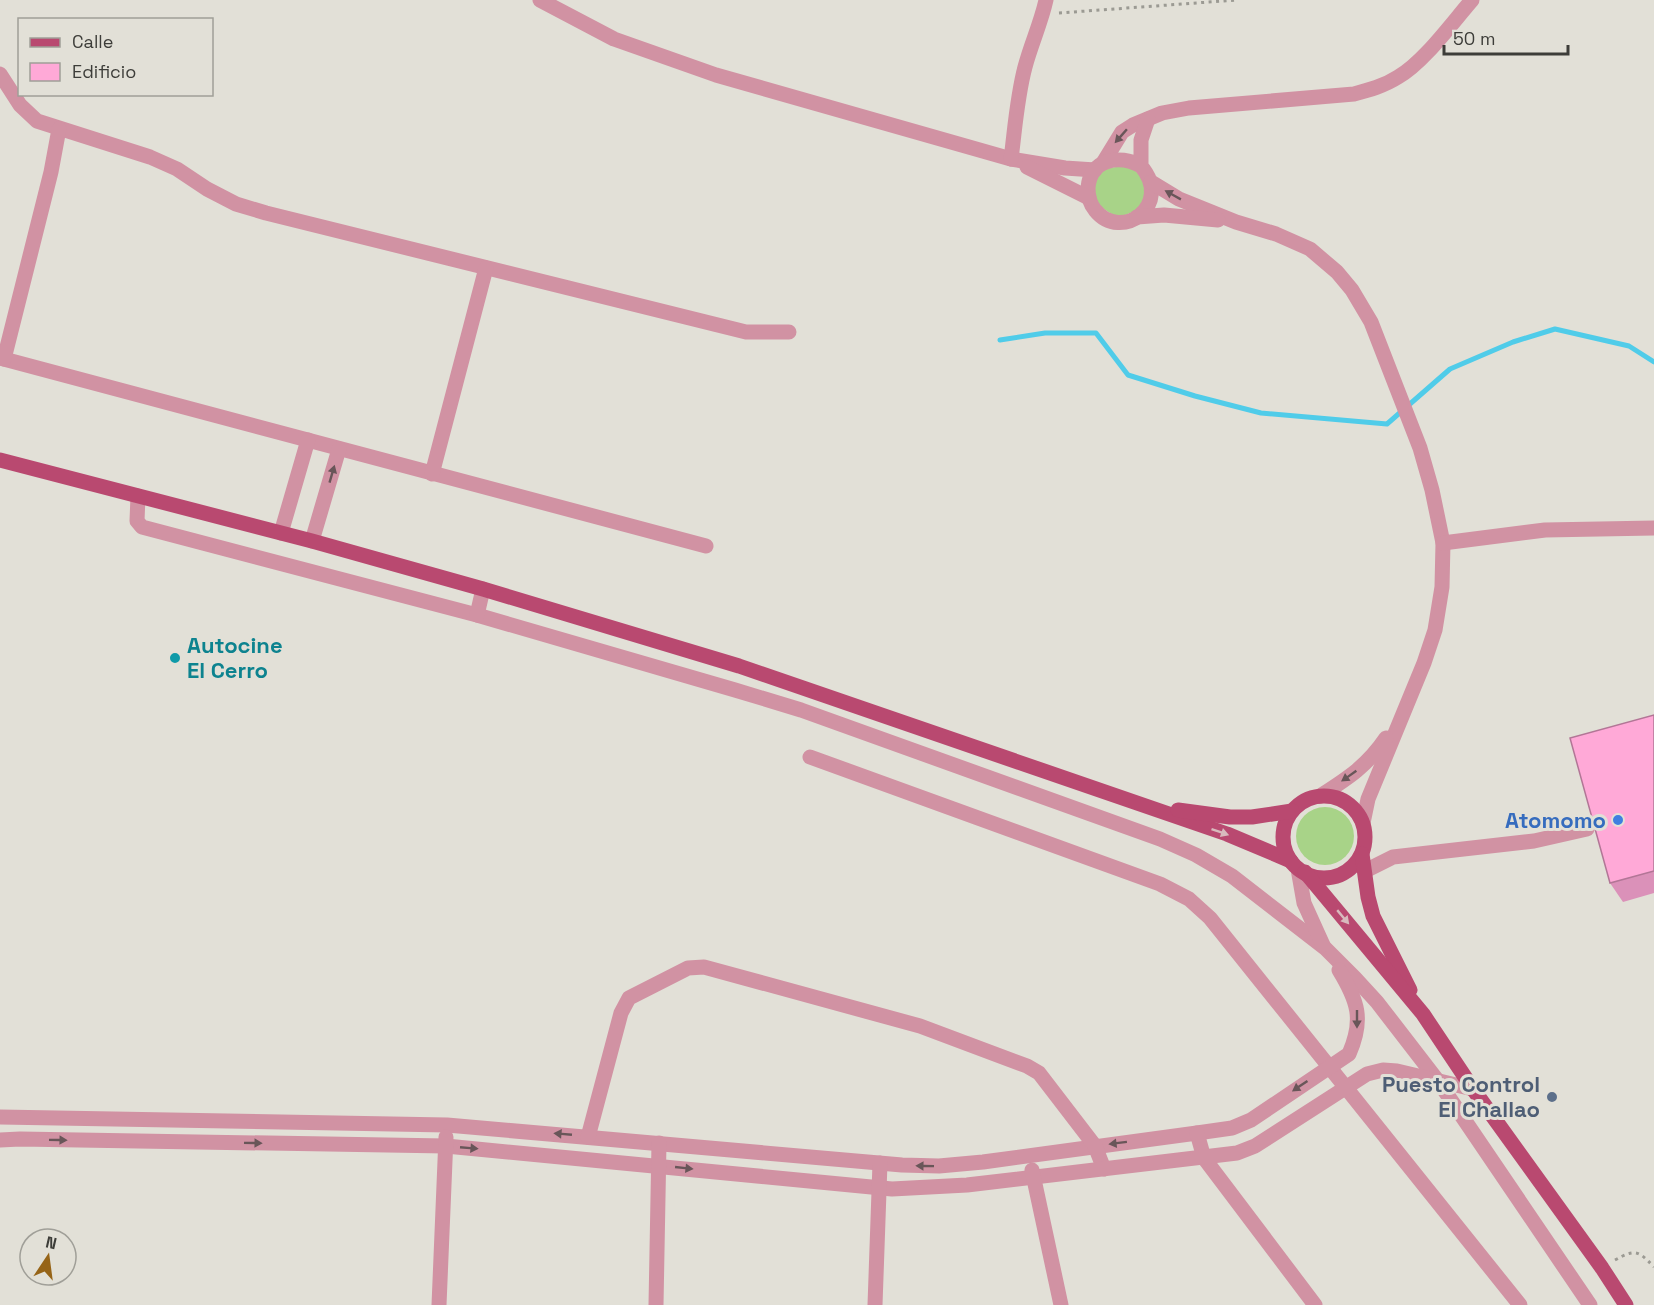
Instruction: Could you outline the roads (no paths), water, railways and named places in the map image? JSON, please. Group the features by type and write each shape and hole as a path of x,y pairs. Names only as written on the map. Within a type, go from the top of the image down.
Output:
{"main road":[{"path":"0,460 312,541 593,621 739,666 1227,834 1298,868 1318,878 1339,876 1348,870 1362,854 1365,844 1363,823 1358,813 1350,805 1331,796 1310,799 1292,811 1283,831 1286,852 1298,868 1423,1014"},
{"path":"1145,806 1230,817 1252,817 1292,811"},
{"path":"1362,854 1373,916 1423,1014 1473,1089 1602,1268 1626,1305"}],"street":[{"path":"540,0 614,39 706,72 1011,159 1065,168 1099,167 1112,159 1122,158 1132,161 1141,166 1151,182 1150,202 1145,211 1137,217 1118,222 1100,215 1093,207 1088,188 1090,178 1099,167 1122,132 1133,125 1162,113 1189,108 1354,94 1377,88 1399,77 1419,60 1472,0"},
{"path":"1011,159 1025,65 1044,7"},
{"path":"0,74 20,105 37,121 150,157 177,169 207,189 236,204 746,332 789,332"},
{"path":"1141,166 1141,140 1148,119"},
{"path":"59,129 51,172 2,359 706,546"},
{"path":"1011,159 1089,198"},
{"path":"1151,182 1179,199 1236,222 1276,234 1310,249 1337,272 1352,290 1371,322 1420,448 1443,543 1442,587 1435,630 1415,688 1400,718 1368,799 1363,823"},
{"path":"1137,217 1164,215 1236,222"},
{"path":"432,474 486,268"},
{"path":"281,533 308,440"},
{"path":"312,541 339,449"},
{"path":"138,496 137,521 142,527 477,615 735,690 801,711 1160,839 1196,855 1232,876 1325,948 1377,1002 1438,1081 1590,1305"},
{"path":"1443,543 1545,530 1654,528"},
{"path":"477,615 483,589"},
{"path":"589,647 593,621"},
{"path":"735,690 739,666"},
{"path":"801,711 805,688"},
{"path":"1320,796 1357,771 1377,751 1400,718"},
{"path":"810,757 1160,884 1189,899 1210,918 1520,1305"},
{"path":"1365,871 1393,857 1533,841 1587,829"},
{"path":"0,1117 447,1125 880,1163 939,1166 1232,1128 1251,1120 1348,1054 1356,1038 1358,1015 1354,999 1325,948 1304,903 1298,868"},
{"path":"588,1137 621,1012 629,998 688,968 704,968 920,1026 1027,1066 1039,1073 1095,1146 1104,1169"},
{"path":"0,1140 446,1146 892,1189 967,1185 1237,1153 1255,1146 1367,1074 1383,1070 1398,1071 1473,1089"},
{"path":"439,1305 447,1125"},
{"path":"1197,1133 1204,1158 1315,1305"},
{"path":"656,1305 659,1143"},
{"path":"1028,1156 1061,1305"},
{"path":"874,1305 880,1163"}],"waterway":[{"path":"1000,340 1045,333 1096,333 1128,375 1195,396 1261,413 1387,424 1450,369 1513,342 1555,329 1629,346 1654,362"}],"place":[{"name":"Autocine El Cerro","path":"175,658"},
{"name":"Atomomo","path":"1618,820"},
{"name":"Puesto Control El Challao","path":"1552,1097"}]}
